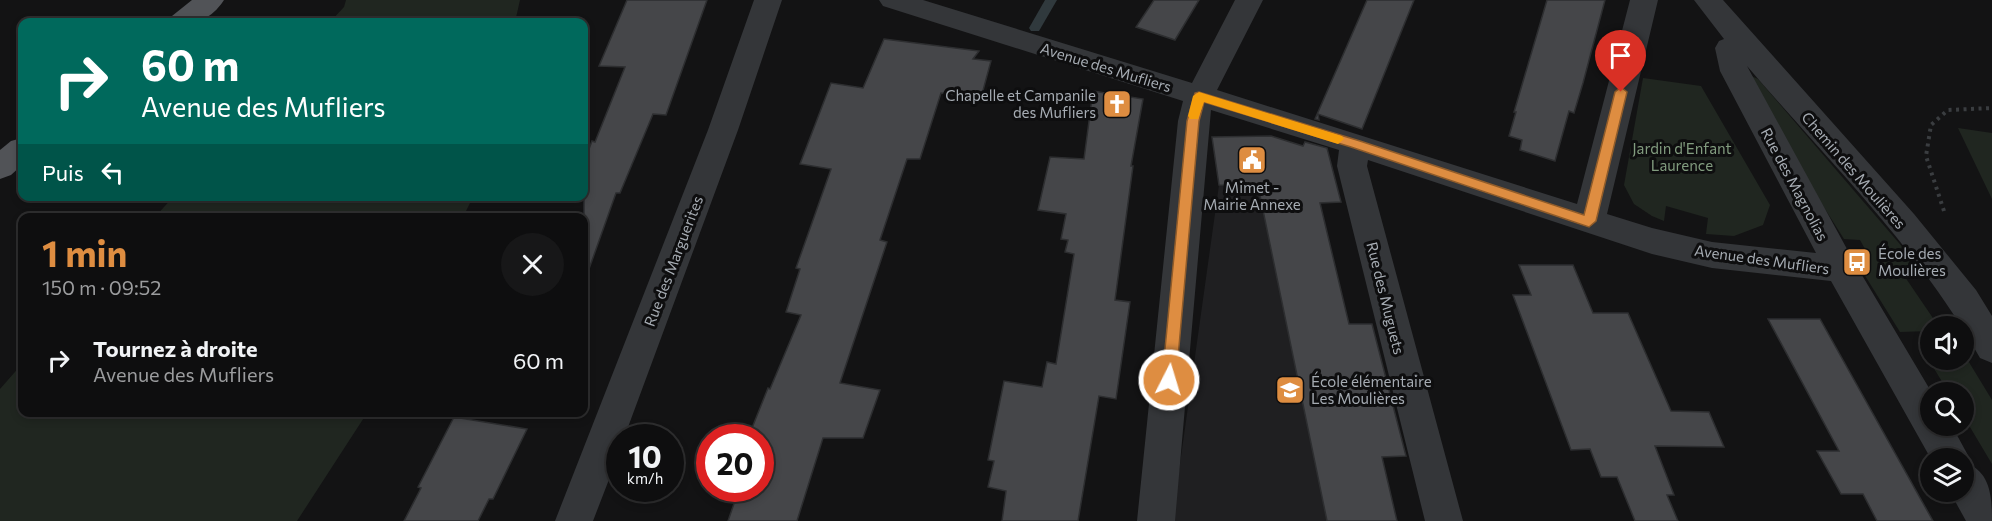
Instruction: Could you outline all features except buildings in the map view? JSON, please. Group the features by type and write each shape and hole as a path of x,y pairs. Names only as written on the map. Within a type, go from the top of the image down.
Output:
{"main road":[{"path":"187,18 210,0"},
{"path":"0,167 18,152"}],"street":[{"name":"Rue des Marguerites","path":"574,521 723,130 768,0"},
{"name":"Avenue des Mufliers","path":"893,0 1355,144 1652,241 1712,255 1841,269"},
{"path":"1156,521 1192,132 1199,96 1249,0"},
{"path":"1589,221 1644,0"},
{"name":"Chemin des Moulières","path":"1708,0 1741,42 1894,214 1978,304 1992,348"},
{"name":"Rue des Magnolias","path":"1741,42 1729,48 1734,71 1841,269 1920,405"},
{"name":"Rue des Muguets","path":"1355,144 1352,166 1444,521"},
{"path":"1974,498 1987,521"}],"path":[{"path":"1947,220 1926,156 1931,124 1948,110 1992,108"}],"shaded area":[{"name":"École élémentaire Les Moulières","path":"1219,185 1315,185 1349,324 1372,324 1406,456 1382,457 1397,521 1172,521"}],"green space":[{"path":"346,0 520,0 516,18 334,18 344,7"},
{"path":"1749,75 1758,79 1929,278 1905,277 1932,316 1920,316 1920,331 1900,332 1854,258 1870,258 1860,240 1844,239 1743,79"},
{"name":"Jardin d'Enfant Laurence","path":"1643,78 1701,86 1770,205 1763,225 1734,236 1706,234 1708,218 1666,206 1664,221 1634,204 1624,185"},
{"path":"1958,128 1992,133 1992,199"},
{"path":"169,201 471,201 465,213 159,213"},
{"path":"18,369 18,417 364,417 297,521 0,521 0,389"},
{"path":"1935,370 1974,370 1992,400 1992,464 1974,434 1974,382 1942,382"}],"waterway":[{"path":"1035,28 1051,0"}],"slow traffic":[{"path":"1194,116 1199,96 1338,139"}],"place":[{"name":"Chapelle et Campanile des Mufliers","path":"1117,104"},
{"name":"Mimet - Mairie Annexe","path":"1252,160"},
{"name":"École des Moulières","path":"1857,262"},
{"name":"École élémentaire Les Moulières","path":"1290,390"}],"route":[{"path":"1169,380 1193,121 1199,96 1355,144 1589,221 1621,92"}]}
